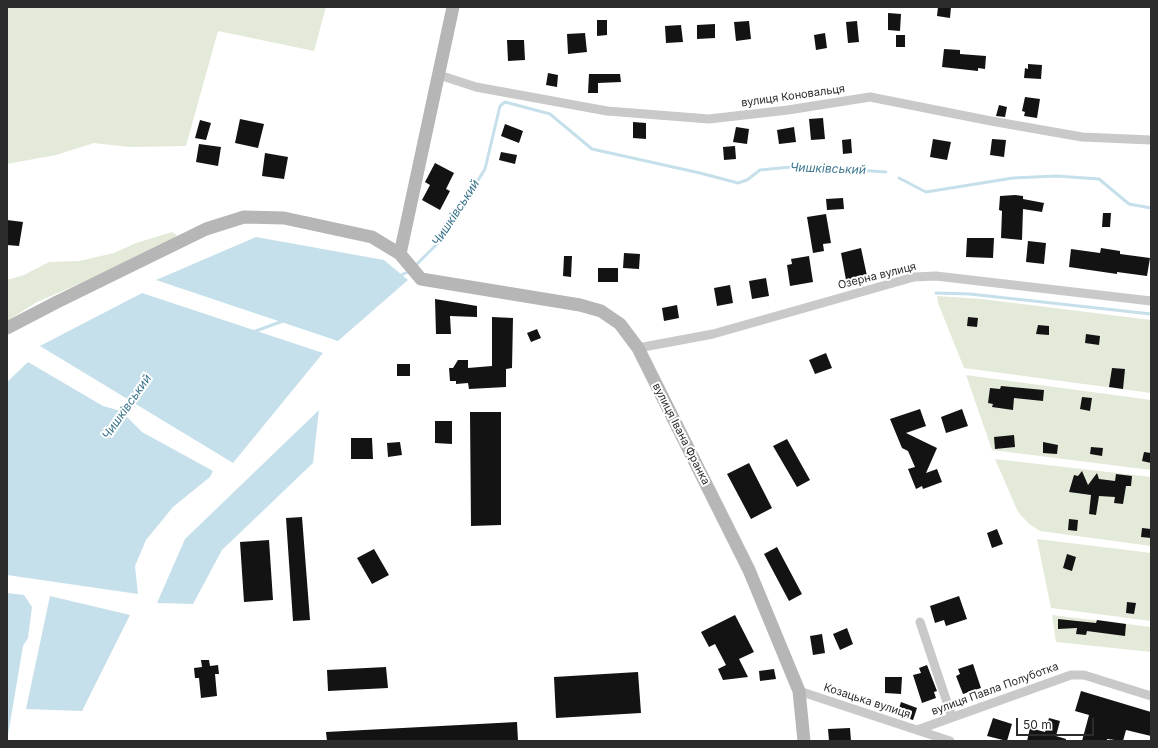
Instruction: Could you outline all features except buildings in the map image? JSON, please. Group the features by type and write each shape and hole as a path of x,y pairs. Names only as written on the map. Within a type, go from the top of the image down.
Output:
{"street":[{"path":"7,328 56,302 206,229 244,217 284,218 372,237 402,257 453,7"},
{"name":"вулиця Коновальця","path":"440,75 476,88 607,111 709,119 788,110 870,97 1082,137 1151,140"},
{"name":"вулиця Івана Франка","path":"402,257 418,276 580,305 601,311 620,324 638,348 749,570 799,691 804,741"},
{"name":"Озерна вулиця","path":"638,348 713,334 914,277 936,276 1151,301"},
{"path":"920,622 952,717"},
{"name":"вулиця Павла Полуботка","path":"917,730 1071,675 1084,675 1151,696"},
{"name":"Козацька вулиця","path":"799,691 950,741"}],"green space":[{"path":"7,7 326,7 314,51 218,31 186,146 129,147 94,143 56,155 7,164"},
{"path":"172,232 177,235 170,241 95,277 37,302 7,321 7,280 24,275 49,262 79,261 114,253 136,243"},
{"path":"937,296 982,299 1151,320 1151,393 964,368 938,303"},
{"path":"966,375 1151,400 1151,470 992,450"},
{"path":"995,459 1151,477 1151,546 1040,531 1029,524 1018,512"},
{"path":"1037,539 1151,553 1151,621 1051,608"},
{"path":"1052,615 1151,627 1151,652 1056,642"}],"water":[{"path":"256,237 384,260 408,280 338,341 156,280"},
{"path":"142,293 323,353 233,463 40,346"},
{"path":"28,362 103,406 121,411 142,432 213,471 210,477 173,507 146,540 135,566 138,594 7,575 7,382"},
{"path":"319,410 313,463 222,550 193,604 157,603 185,539"},
{"path":"7,593 24,595 32,607 28,638 23,646 7,741"},
{"path":"50,596 130,615 82,711 26,709"}],"waterway":[{"name":"Чишківський","path":"414,267 441,240 485,169 500,106 505,102 550,114 592,149 738,183 747,180 760,170 801,166 886,172"},
{"name":"Чишківський","path":"899,178 926,192 1013,178 1056,176 1099,179 1129,204 1151,208"},
{"name":"Чишківський","path":"399,276 410,271"},
{"path":"936,293 970,294 1151,314"},
{"name":"Чишківський","path":"253,332 283,321"},
{"name":"Чишківський","path":"121,414 131,399"}]}
